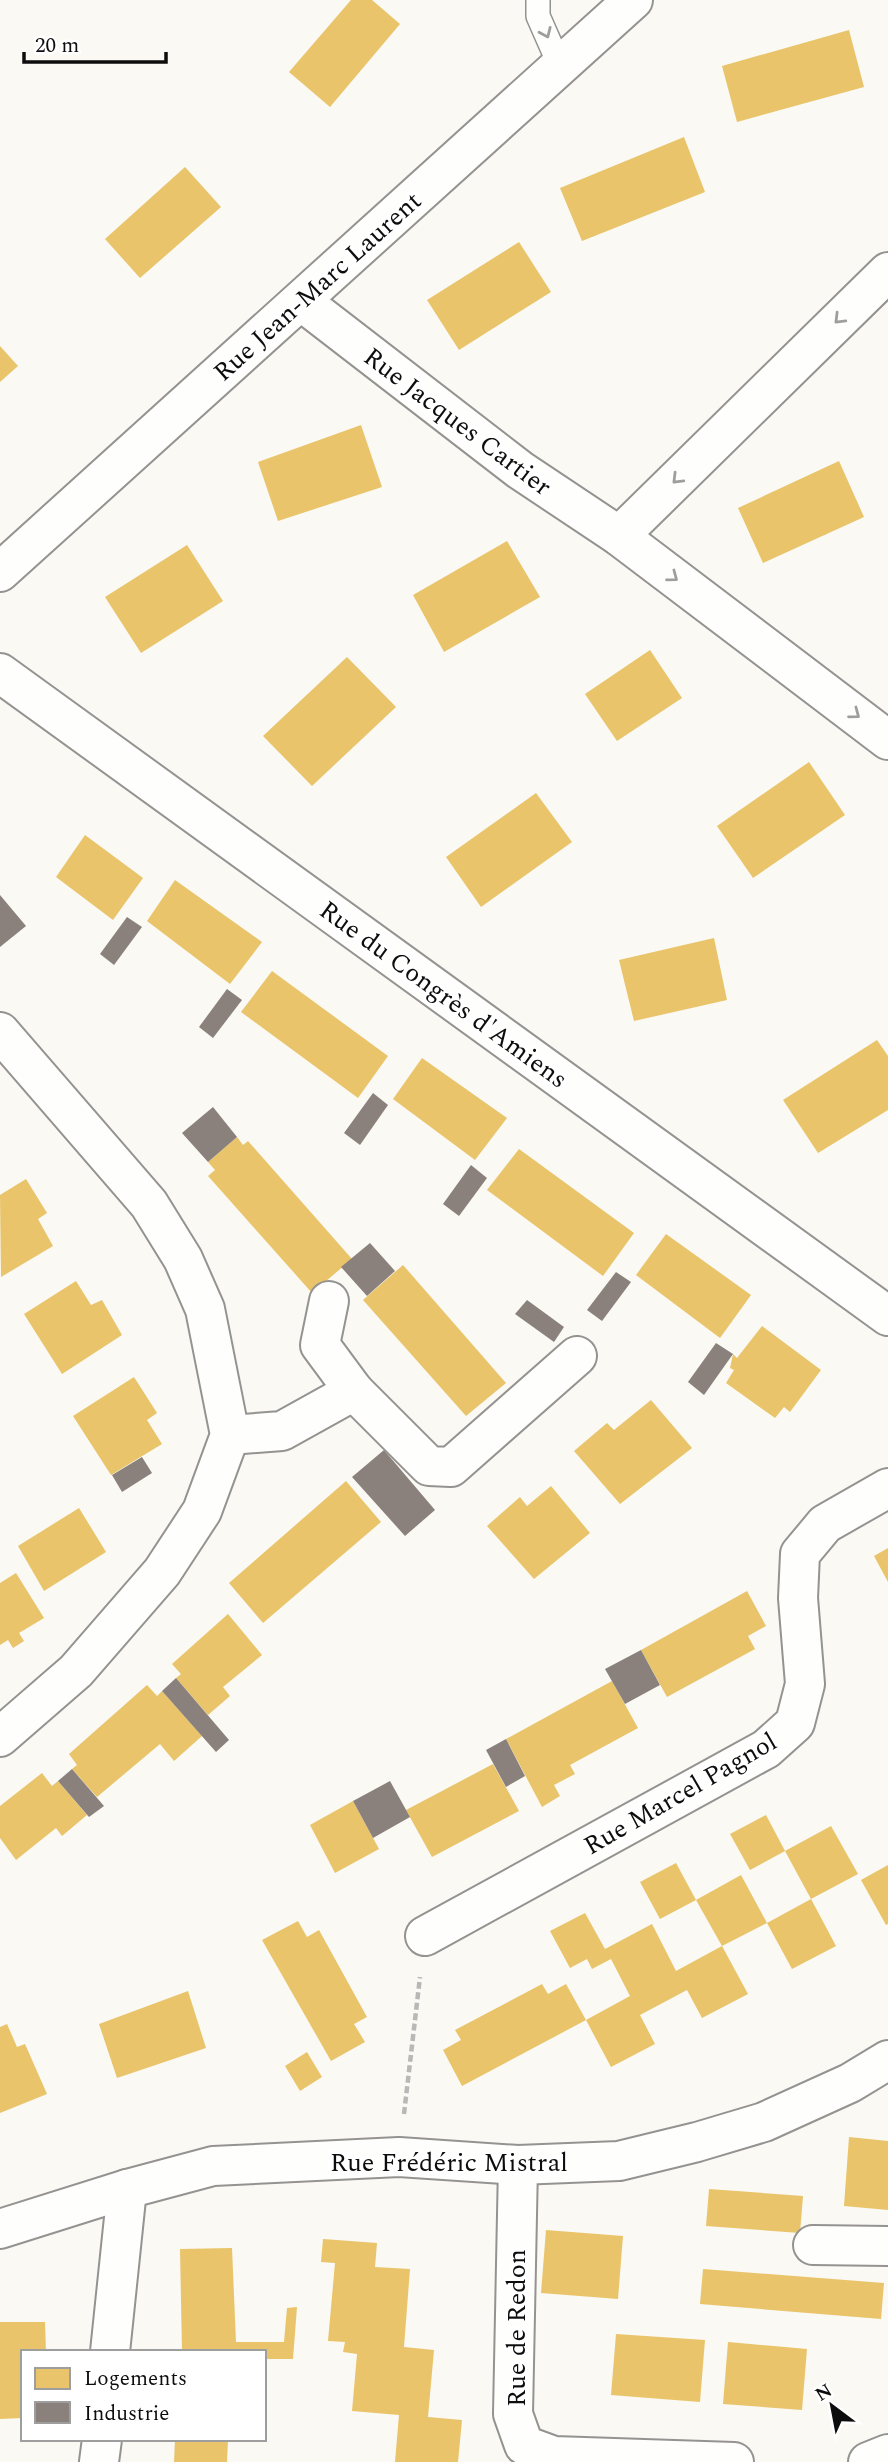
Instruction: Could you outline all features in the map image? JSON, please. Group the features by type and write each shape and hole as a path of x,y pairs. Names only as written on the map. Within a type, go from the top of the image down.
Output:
{"street":[{"name":"Rue Jean-Marc Laurent","path":"0,572 632,0"},
{"path":"619,536 888,272"},
{"name":"Rue Jacques Cartier","path":"300,301 520,470 619,536 888,740"},
{"name":"Rue du Congrès d'Amiens","path":"0,673 888,1316"},
{"path":"0,1032 149,1204 183,1259 205,1308 230,1436 202,1511 162,1572 76,1671 0,1737"},
{"path":"329,1301 320,1345 354,1391 429,1466 451,1467 577,1356"},
{"path":"230,1436 282,1431 354,1391"},
{"name":"Rue Marcel Pagnol","path":"425,1936 766,1749 795,1723 806,1684 798,1598 800,1554 825,1524 888,1488"},
{"name":"Rue Frédéric Mistral","path":"0,2229 127,2189 213,2166 399,2157 519,2165 619,2161 764,2122 850,2083 888,2060"},
{"name":"Rue de Redon","path":"519,2165 513,2414 524,2445 554,2456 734,2462"},
{"path":"110,2350 127,2189"},
{"path":"813,2245 888,2246"},
{"path":"99,2462 102,2441"},
{"path":"868,2462 888,2454"}],"lane":[{"path":"538,0 538,16 560,65"}],"path":[{"path":"399,2157 425,1936"}],"building: Logements":[{"path":"351,0 372,0 400,24 330,107 289,72"},
{"path":"849,30 864,87 737,122 722,66"},
{"path":"684,137 705,192 582,241 560,188"},
{"path":"185,167 221,207 140,278 105,239"},
{"path":"519,242 551,292 459,350 427,300"},
{"path":"0,346 18,366 0,382"},
{"path":"361,425 382,487 278,521 258,462"},
{"path":"839,461 864,517 763,563 738,508"},
{"path":"507,541 540,597 444,652 413,595"},
{"path":"187,545 223,601 141,653 105,597"},
{"path":"650,650 682,698 617,741 585,694"},
{"path":"347,657 396,707 312,786 263,736"},
{"path":"809,762 845,815 753,878 717,826"},
{"path":"536,793 572,842 481,907 446,857"},
{"path":"85,835 143,878 113,920 56,877"},
{"path":"175,880 262,942 230,984 147,921"},
{"path":"714,938 727,1000 634,1021 619,960"},
{"path":"272,971 388,1056 358,1098 241,1012"},
{"path":"877,1040 888,1056 888,1110 818,1153 783,1100"},
{"path":"422,1058 507,1118 475,1160 393,1099"},
{"path":"237,1137 243,1145 248,1141 352,1259 312,1293 208,1176 215,1170 208,1162"},
{"path":"519,1149 634,1233 603,1276 487,1190"},
{"path":"26,1179 47,1213 38,1219 53,1246 1,1277 0,1195"},
{"path":"666,1234 751,1295 720,1338 636,1275"},
{"path":"403,1265 506,1383 466,1416 363,1300"},
{"path":"76,1281 91,1305 102,1300 122,1335 62,1374 24,1314"},
{"path":"762,1326 821,1370 790,1412 784,1407 775,1418 726,1383 734,1370 730,1368 733,1354 737,1358"},
{"path":"134,1377 157,1413 147,1420 162,1444 111,1475 73,1416"},
{"path":"651,1400 692,1448 620,1504 574,1451 607,1423 614,1430"},
{"path":"346,1481 381,1522 263,1623 229,1583"},
{"path":"551,1486 590,1533 534,1579 487,1526 520,1497 527,1506"},
{"path":"79,1508 106,1552 44,1591 18,1546"},
{"path":"888,1548 888,1582 874,1556"},
{"path":"16,1573 44,1618 19,1633 24,1641 13,1648 8,1640 0,1645 0,1583"},
{"path":"747,1591 766,1626 748,1636 755,1649 667,1697 641,1650"},
{"path":"228,1614 262,1655 223,1687 230,1696 208,1715 176,1678 181,1674 172,1664"},
{"path":"612,1681 638,1728 570,1765 575,1774 554,1785 560,1796 542,1807 506,1739"},
{"path":"147,1685 157,1696 162,1691 202,1736 174,1761 160,1744 97,1797 72,1769 77,1765 69,1754"},
{"path":"493,1764 519,1811 432,1857 406,1810"},
{"path":"42,1773 52,1786 58,1781 87,1815 62,1836 56,1828 16,1860 0,1838 0,1806"},
{"path":"353,1801 379,1849 335,1873 310,1825"},
{"path":"766,1815 785,1851 750,1870 730,1834"},
{"path":"831,1826 858,1874 811,1899 785,1851"},
{"path":"676,1863 696,1900 660,1919 640,1882"},
{"path":"888,1865 888,1924 886,1925 861,1880"},
{"path":"741,1875 767,1923 722,1946 696,1900"},
{"path":"811,1899 836,1946 792,1969 767,1923"},
{"path":"585,1913 605,1949 652,1924 676,1971 722,1946 748,1994 702,2018 687,1990 640,2015 655,2044 611,2067 586,2020 630,1996 611,1959 592,1969 587,1959 570,1968 550,1931"},
{"path":"298,1921 307,1937 319,1930 367,2017 354,2024 365,2042 331,2061 262,1940"},
{"path":"542,1984 548,1994 566,1984 586,2020 462,2086 443,2050 461,2040 455,2030"},
{"path":"188,1991 206,2048 117,2078 99,2024"},
{"path":"7,2024 17,2047 25,2044 47,2094 0,2113 0,2027"},
{"path":"307,2052 322,2077 300,2091 285,2066"},
{"path":"849,2137 888,2141 888,2210 844,2206"},
{"path":"709,2189 803,2196 800,2233 706,2226"},
{"path":"546,2230 623,2236 618,2299 541,2293"},
{"path":"323,2239 377,2243 375,2267 410,2269 404,2347 434,2350 428,2417 462,2420 458,2462 395,2462 399,2415 352,2411 357,2354 343,2352 345,2342 328,2341 335,2263 321,2262"},
{"path":"232,2248 236,2342 284,2342 287,2308 297,2307 293,2359 266,2359 266,2350 182,2350 180,2249"},
{"path":"703,2269 884,2283 881,2319 700,2304"},
{"path":"0,2322 45,2322 46,2350 21,2350 21,2418 0,2419"},
{"path":"616,2334 705,2340 700,2402 611,2395"},
{"path":"728,2342 807,2349 802,2410 723,2404"},
{"path":"175,2441 228,2441 227,2462 174,2462"}],"building: Industrie":[{"path":"0,895 26,926 0,947"},
{"path":"127,917 142,927 114,965 100,954"},
{"path":"227,989 242,1000 213,1038 199,1027"},
{"path":"373,1093 388,1105 360,1145 344,1133"},
{"path":"213,1107 237,1137 208,1162 182,1133"},
{"path":"471,1165 487,1178 459,1216 443,1204"},
{"path":"370,1243 395,1271 367,1296 341,1267"},
{"path":"616,1272 631,1282 602,1321 587,1310"},
{"path":"527,1300 564,1327 554,1342 515,1314"},
{"path":"716,1343 733,1354 704,1395 688,1382"},
{"path":"384,1450 435,1510 405,1536 352,1477"},
{"path":"142,1457 152,1473 122,1492 112,1475"},
{"path":"641,1650 660,1685 625,1704 605,1669"},
{"path":"176,1678 229,1740 216,1752 162,1691"},
{"path":"506,1739 525,1776 506,1787 486,1750"},
{"path":"72,1769 104,1806 89,1817 58,1781"},
{"path":"390,1781 410,1817 373,1838 353,1801"}]}
